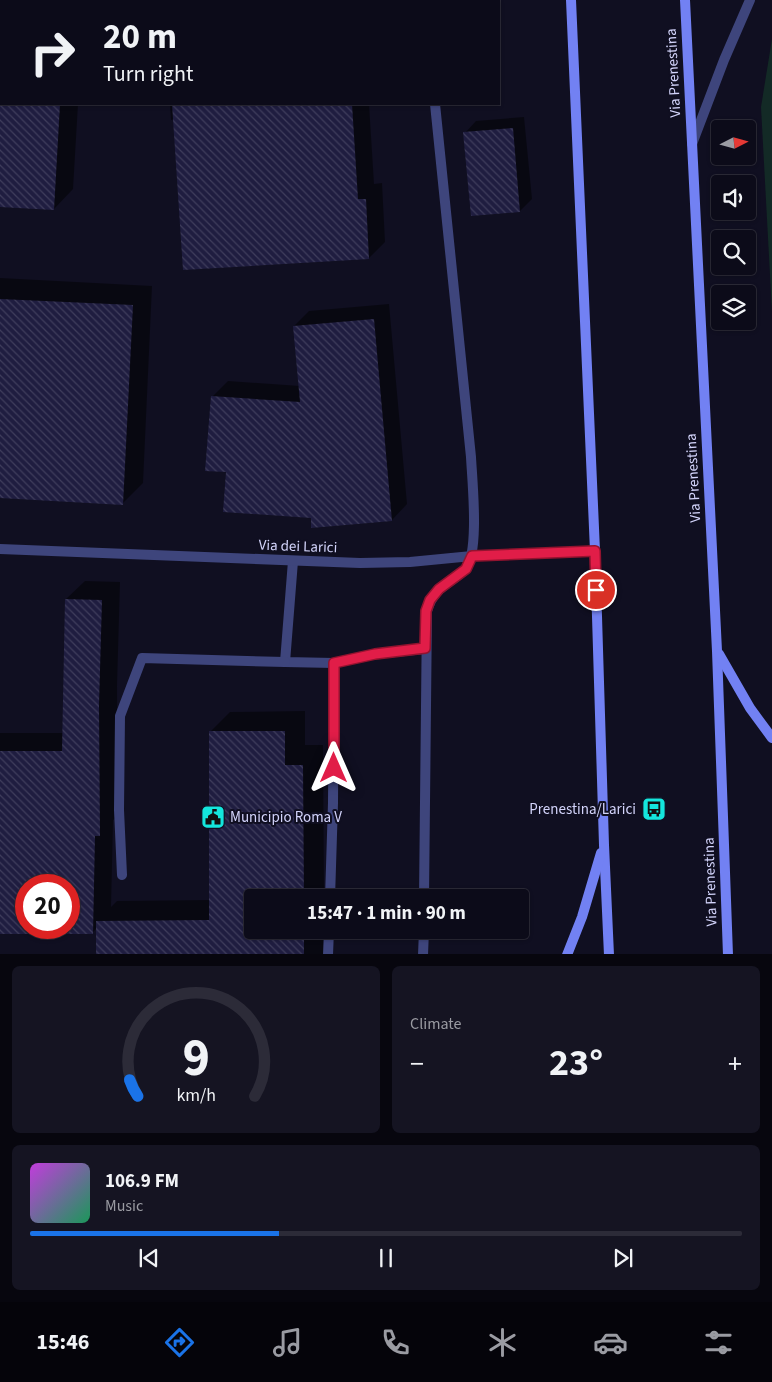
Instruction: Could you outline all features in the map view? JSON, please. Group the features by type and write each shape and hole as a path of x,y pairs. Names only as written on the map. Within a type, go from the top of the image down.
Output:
{"main road":[{"path":"571,0 595,551 609,954"},
{"name":"Via Prenestina","path":"685,0 717,651 728,954"},
{"path":"717,651 752,711 772,738"},
{"path":"567,954 588,900 604,845"}],"street":[{"path":"692,145 750,0"},
{"path":"424,889 426,611 430,600 439,589 466,569 472,556 474,496 435,105"},
{"name":"Via dei Larici","path":"0,550 343,563 387,563 472,556 595,551"},
{"path":"284,662 292,561"},
{"path":"122,875 119,810 120,716 142,658 334,663 375,654 425,648"},
{"path":"330,889 334,663"},
{"path":"328,954 329,939"},
{"path":"423,954 424,939"}],"green space":[{"path":"772,39 772,312 761,107"}],"building":[{"path":"0,105 60,105 54,210 0,207"},
{"path":"172,105 352,105 358,199 366,199 369,259 183,270"},
{"path":"513,128 520,212 471,216 463,132"},
{"path":"0,299 133,305 123,505 0,498"},
{"path":"374,319 392,521 311,528 311,518 223,512 226,472 205,471 211,396 300,402 293,326"},
{"path":"65,599 102,600 99,705 100,836 95,836 93,934 80,934 80,874 15,874 15,934 0,934 0,751 62,751"},
{"path":"209,731 285,731 285,765 303,765 304,889 244,889 244,939 304,939 304,954 96,954 96,921 209,920"}],"place":[{"name":"Prenestina/Larici","path":"654,809"},
{"name":"Municipio Roma V","path":"213,817"}],"route":[{"path":"334,768 334,663 375,654 425,648 426,611 430,600 439,589 466,569 472,556 595,551 596,590"}]}
